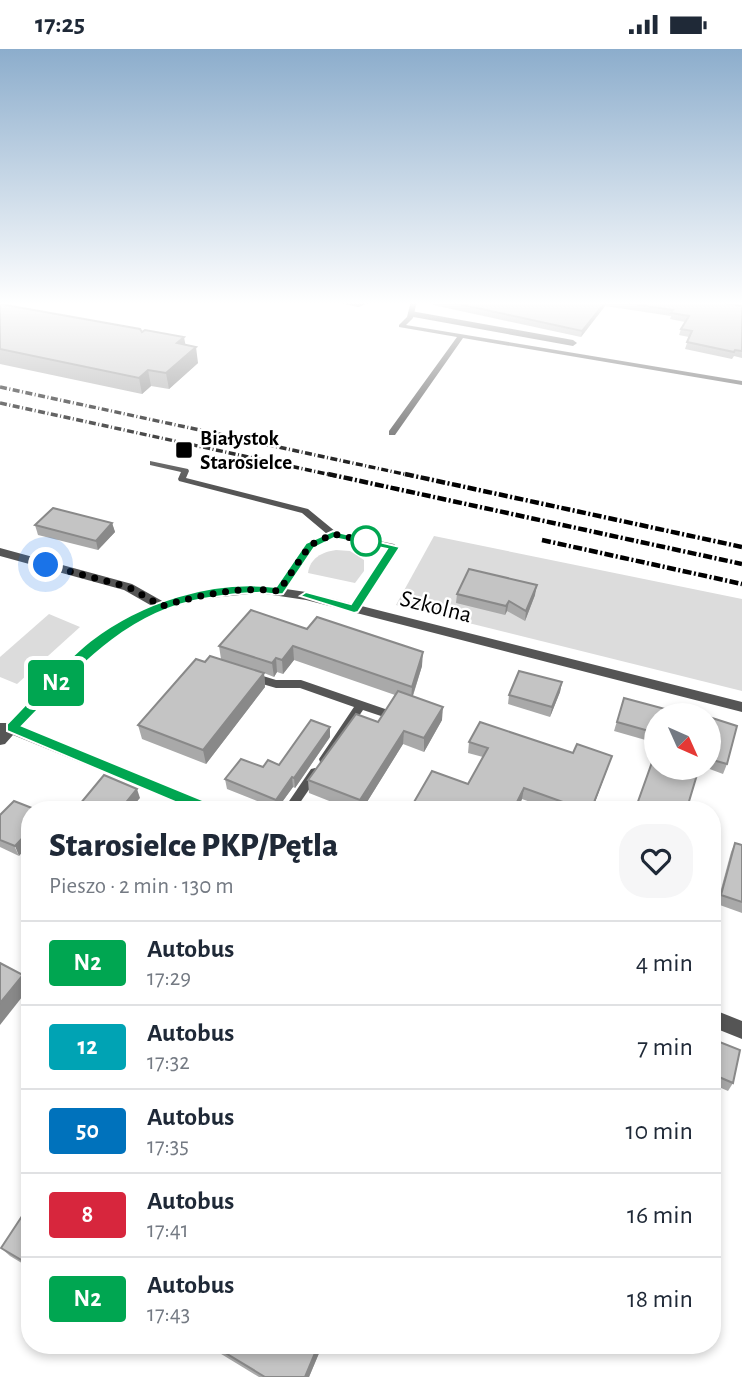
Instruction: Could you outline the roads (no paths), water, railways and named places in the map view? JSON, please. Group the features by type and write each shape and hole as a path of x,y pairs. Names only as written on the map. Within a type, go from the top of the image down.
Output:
{"street":[{"path":"0,552 128,587 162,606"},
{"name":"Szkolna","path":"0,740 6,727 108,633 162,606 202,595 242,590 279,591 742,708"},
{"path":"6,727 190,801"},
{"path":"721,1022 742,1030"}],"lane":[{"path":"392,433 442,363"},
{"path":"620,363 742,383"},
{"path":"153,463 185,471 182,479 306,511 333,534 394,547 354,609"},
{"path":"279,591 310,545 333,534"},
{"path":"237,671 276,684 301,684 384,713"},
{"path":"295,801 361,705"}],"railway":[{"path":"0,387 413,476"},
{"path":"0,403 336,476"},
{"path":"328,474 742,564"},
{"path":"405,474 742,547"},
{"path":"542,540 742,584"}],"place":[{"name":"Białystok Starosielce","path":"184,450"}]}
